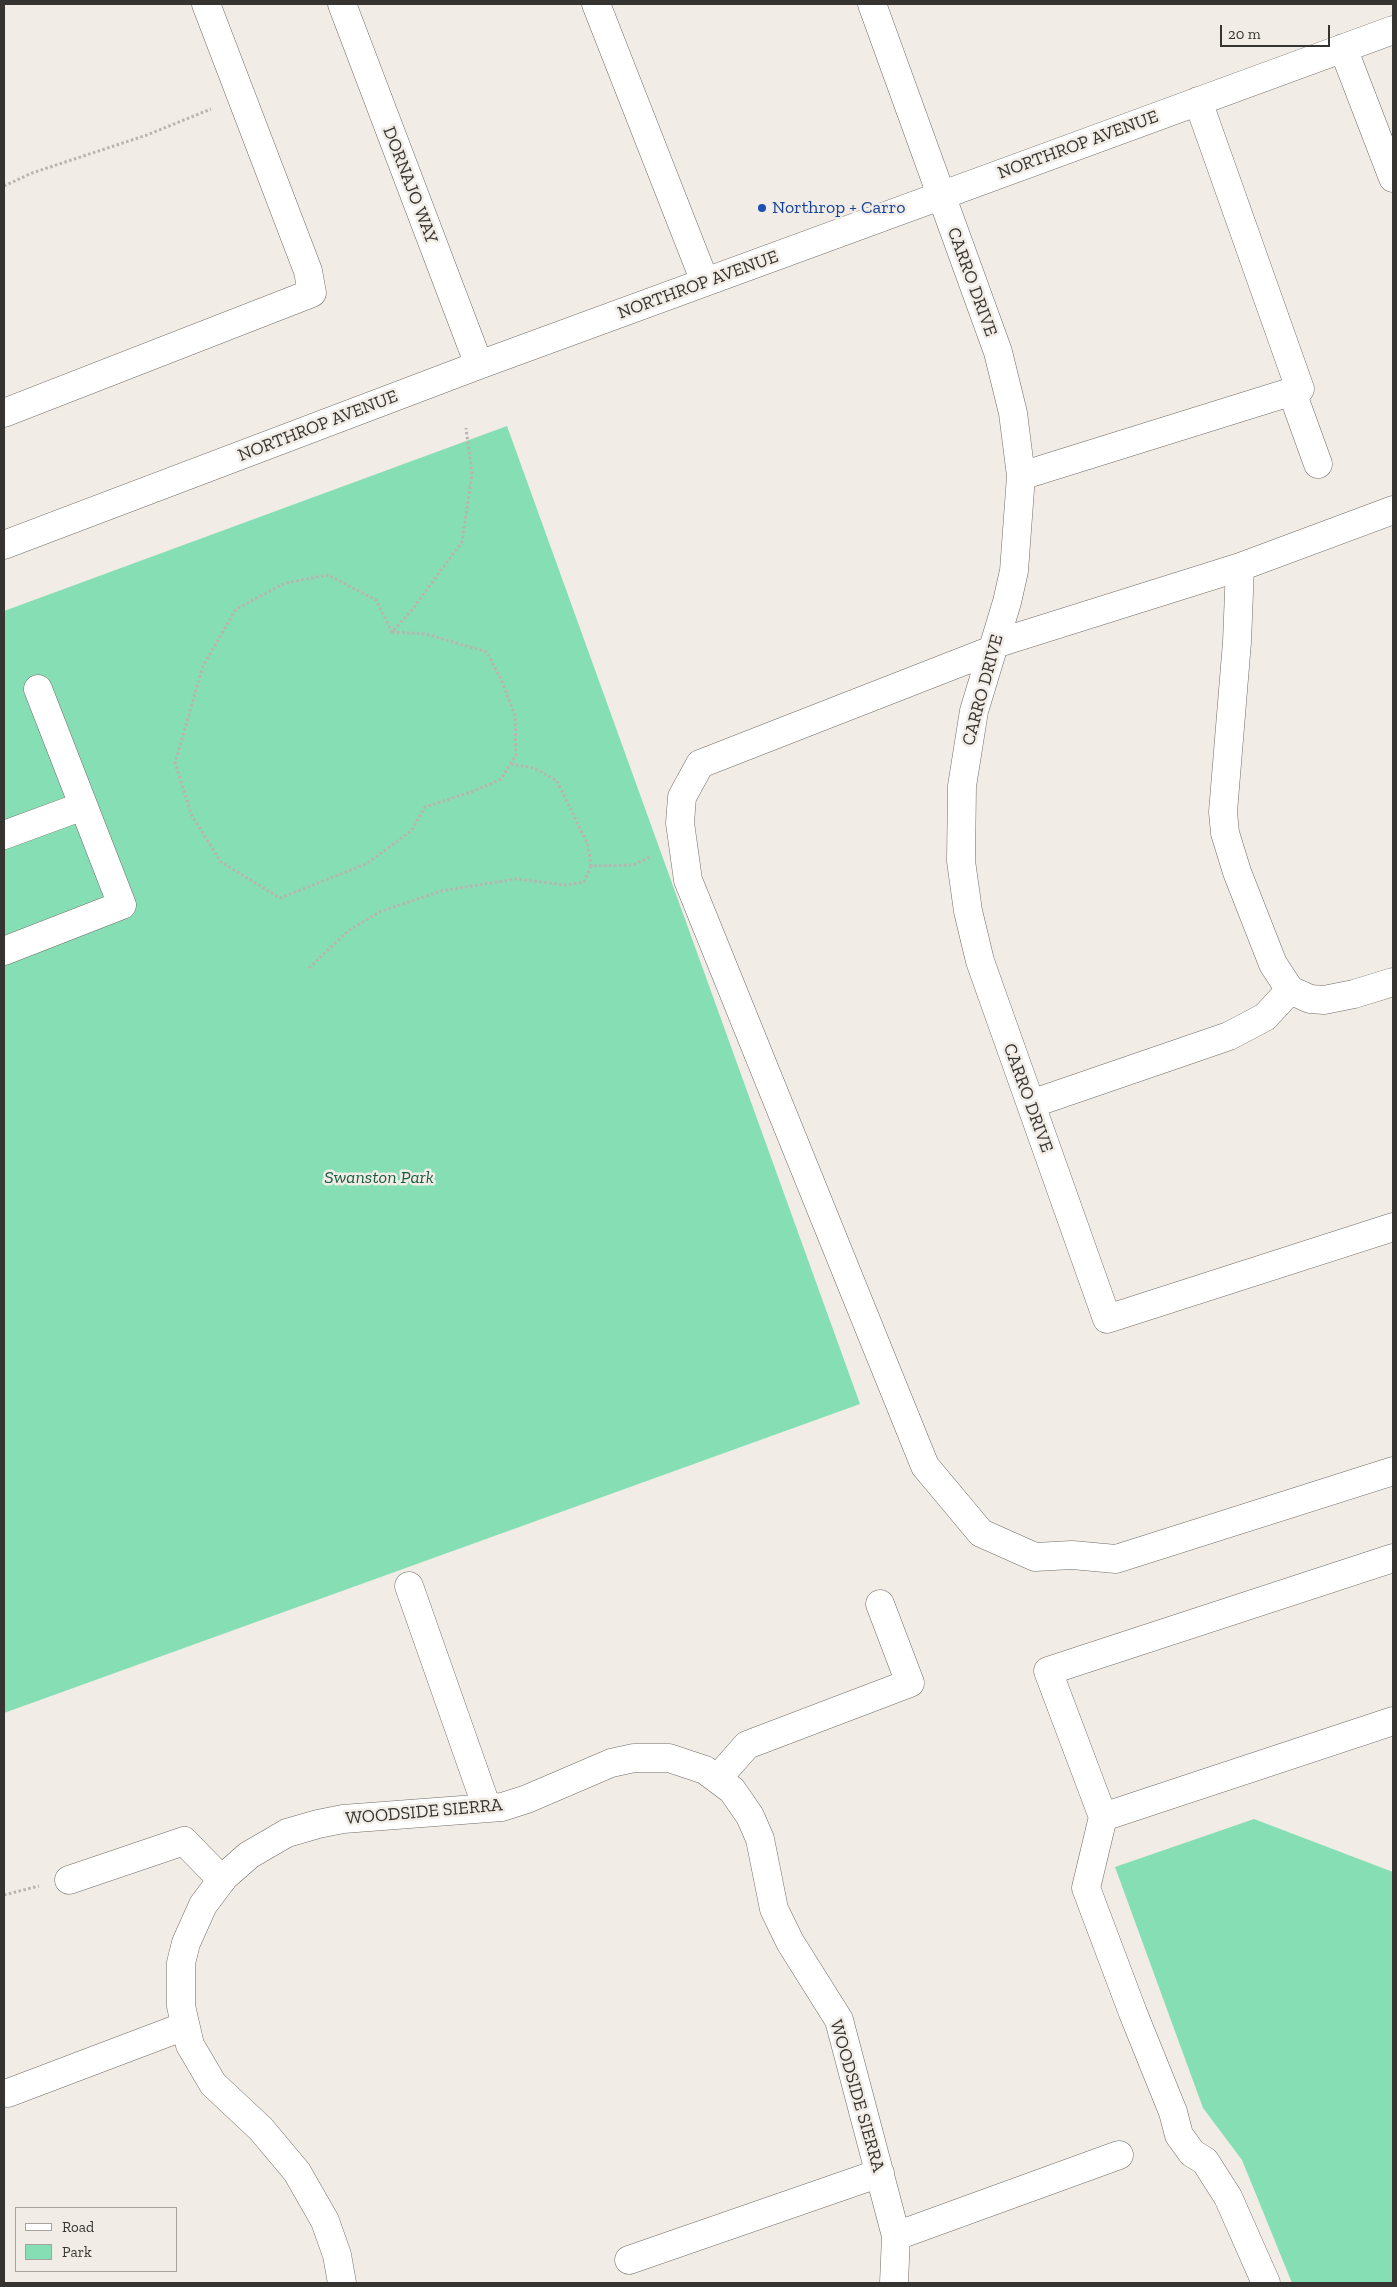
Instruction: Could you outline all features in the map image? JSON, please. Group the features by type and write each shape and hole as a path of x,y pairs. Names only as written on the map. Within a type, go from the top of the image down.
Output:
{"street":[{"path":"4,413 312,293 308,271 206,4"},
{"name":"DORNAJO WAY","path":"342,4 479,366"},
{"path":"596,4 705,282"},
{"name":"CARRO DRIVE","path":"872,4 998,352 1013,414 1021,476 1014,571 994,647 974,712 962,786 962,861 968,911 980,961 1107,1319 1393,1228"},
{"name":"NORTHROP AVENUE","path":"4,545 705,282 1393,30"},
{"path":"1343,48 1393,178"},
{"path":"1021,476 1300,389 1198,101"},
{"path":"1292,392 1318,464"},
{"path":"1393,510 1240,567 994,647 700,764 682,797 680,823 688,880 925,1466 981,1533 1035,1557 1072,1555 1116,1559 1393,1471"},
{"path":"1240,567 1237,642 1223,812 1225,833 1237,872 1273,964 1290,990 1310,1000 1324,1000 1354,994 1393,982"},
{"path":"4,951 122,905 38,689"},
{"path":"4,835 83,806"},
{"path":"1031,1104 1229,1036 1265,1016 1290,990"},
{"path":"1266,2283 1228,2198 1205,2162 1192,2153 1179,2135 1173,2112 1086,1888 1103,1817 1048,1671 1393,1558"},
{"path":"409,1586 487,1808"},
{"path":"717,1779 747,1745 910,1684 880,1604"},
{"path":"1103,1817 1393,1721"},
{"name":"WOODSIDE SIERRA","path":"342,2283 337,2255 325,2221 297,2172 262,2130 213,2084 190,2045 180,2006 179,1985 186,1942 203,1906 222,1880 249,1855 287,1834 342,1819 502,1807 527,1799 611,1763 634,1758 670,1758 705,1770 732,1790 750,1816 760,1839 774,1908 790,1942 838,2020 896,2236 894,2283"},
{"path":"69,1880 184,1841 222,1880"},
{"path":"8,2093 185,2026"},
{"path":"896,2236 1119,2155"},
{"path":"629,2260 880,2173"}],"path":[{"path":"4,186 32,173 147,135 241,95"},
{"path":"392,632 412,611 462,542 472,474 466,428"},
{"path":"328,575 376,600 392,632 426,634 487,652 503,684 515,716 516,755 501,779 474,791 425,807 411,831 366,864 280,898 222,862 192,816 175,763 203,666 236,609 285,582 328,575"},
{"path":"309,968 348,932 380,912 441,890 516,879 566,885 584,882 591,866 588,845 558,781 534,768 510,764"},
{"path":"591,866 633,865 682,842"}],"green space":[{"name":"Swanston Park","path":"507,426 860,1404 4,1713 4,611"},
{"path":"1254,1819 1393,1872 1393,2283 1292,2283 1242,2160 1203,2108 1115,1867"}],"place":[{"name":"Northrop + Carro","path":"762,208"}]}
